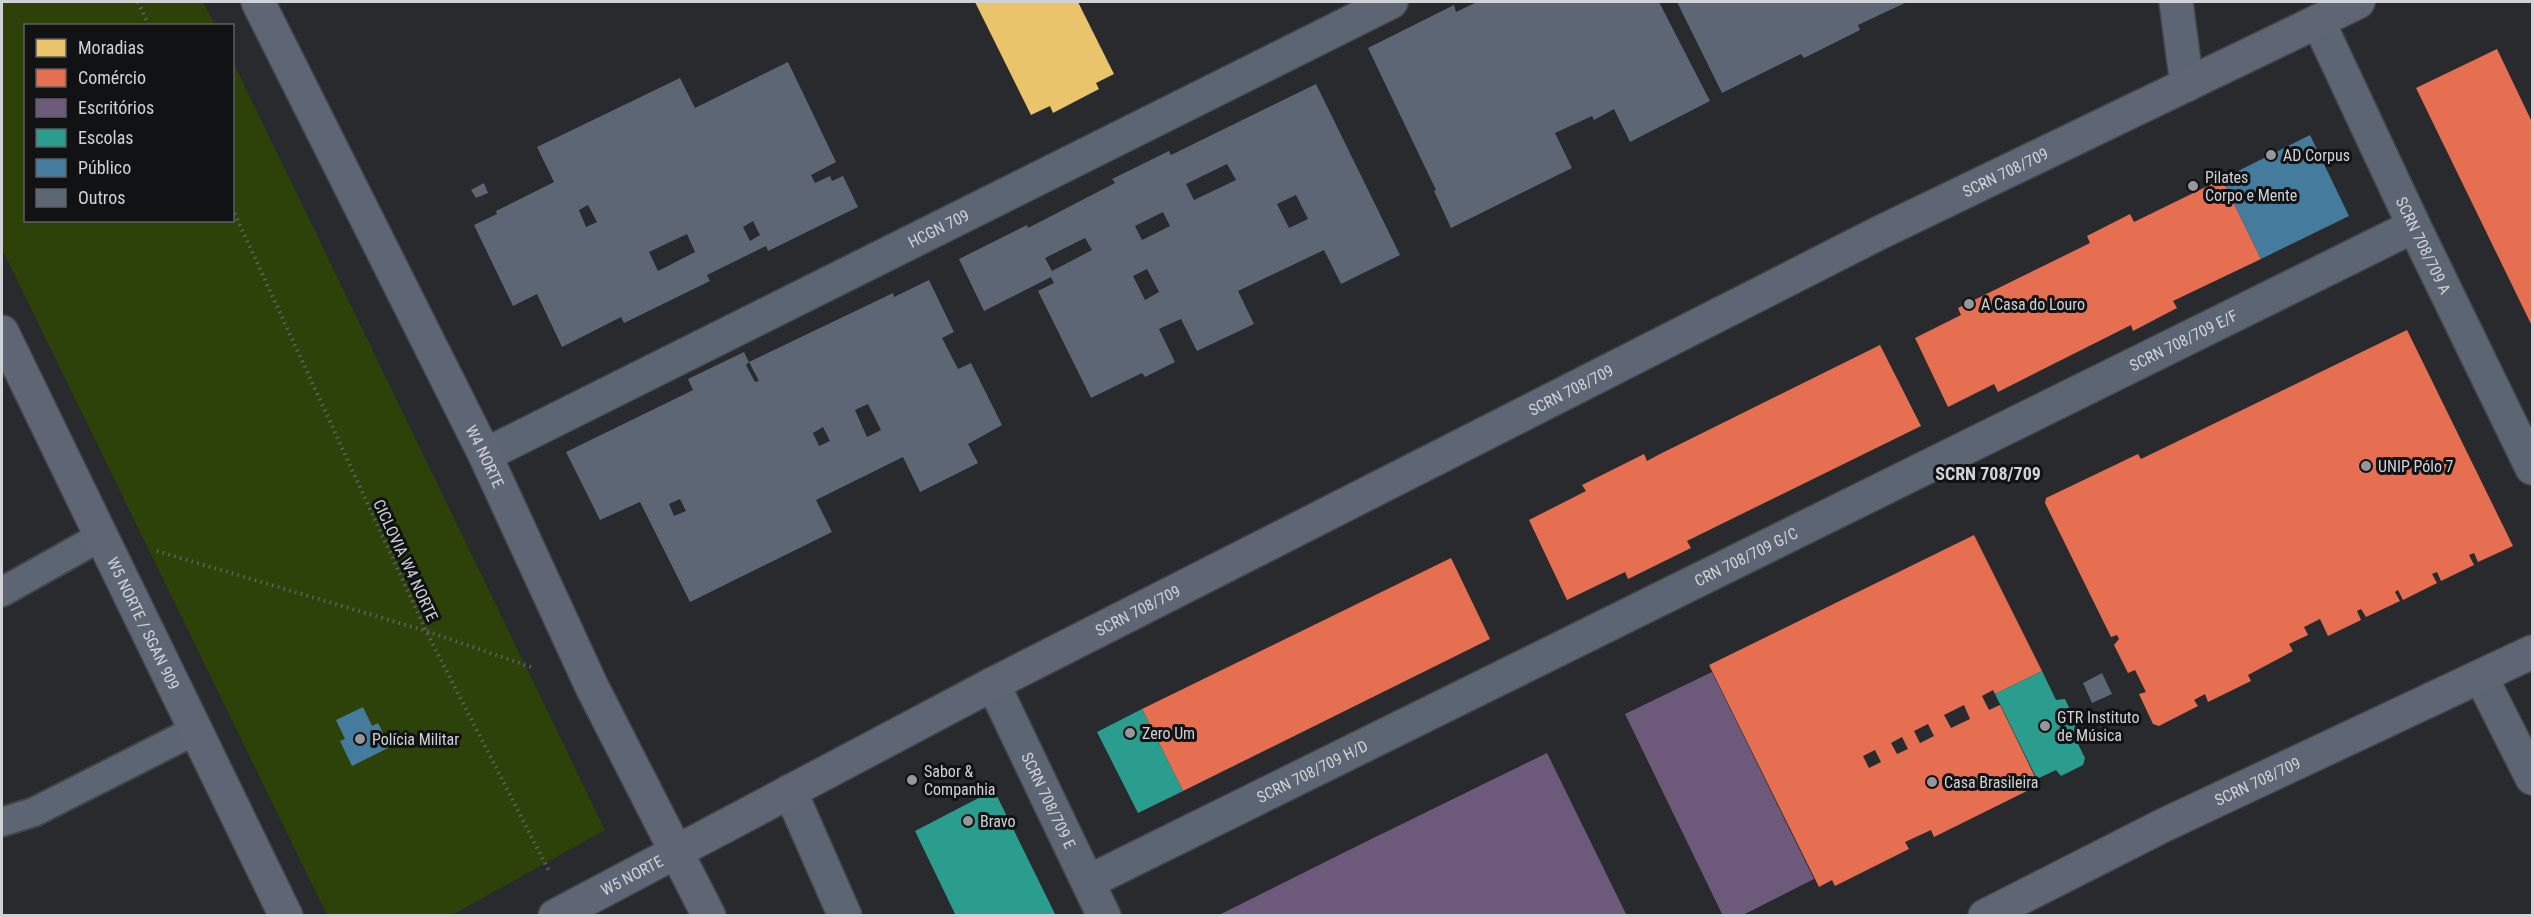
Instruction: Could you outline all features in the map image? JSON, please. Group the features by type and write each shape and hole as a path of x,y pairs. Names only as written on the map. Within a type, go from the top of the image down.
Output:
{"main road":[{"name":"W4 NORTE","path":"258,2 485,455 592,687 709,915"},
{"name":"SCRN 708/709","path":"678,852 993,684 1879,233 2358,2"},
{"name":"W5 NORTE / SGAN 909","path":"2,332 286,915"},
{"name":"SCRN 708/709","path":"1985,915 2164,825 2532,651"},
{"name":"W5 NORTE","path":"562,912 678,852"}],"street":[{"name":"HCGN 709","path":"485,455 1391,2"},
{"path":"2176,2 2187,85"},
{"name":"SCRN 708/709 A","path":"2318,21 2414,226 2532,468"},
{"name":"SCRN 708/709 E/F","path":"1953,453 2414,226"},
{"name":"CRN 708/709 G/C","path":"1537,659 1953,453"},
{"name":"SCRN 708/709 H/D","path":"1088,882 1537,659"},
{"path":"2481,677 2532,778"},
{"name":"SCRN 708/709 E","path":"993,684 1104,915"},
{"path":"790,791 845,915"}],"lane":[{"path":"4,583 100,537"},
{"path":"2,822 34,812 196,730"}],"path":[{"path":"138,2 148,24"},
{"name":"CICLOVIA W4 NORTE","path":"234,212 426,631 562,912"},
{"path":"124,584 149,549 426,631 592,687"}],"green space":[{"path":"2,2 203,2 214,24 24,24 24,222 234,222 234,64 605,830 452,915 327,915 2,249"}],"building: Moradias":[{"path":"975,2 1078,2 1114,74 1096,83 1099,89 1053,113 1050,106 1031,115"}],"building: Comércio":[{"path":"2497,49 2532,122 2532,326 2416,88"},
{"path":"2222,179 2261,259 2173,301 2177,308 2133,331 2131,325 1998,392 1994,384 1948,407 1915,338 1961,315 1958,308 2090,243 2087,236 2130,214 2134,222"},
{"path":"2407,330 2513,546 2478,562 2474,553 2469,555 2474,565 2441,581 2437,572 2432,574 2437,583 2403,600 2398,590 2395,592 2400,601 2366,617 2361,609 2357,611 2361,620 2328,636 2320,619 2304,627 2308,635 2289,644 2293,651 2248,675 2251,681 2208,702 2205,694 2194,700 2198,706 2159,726 2153,724 2139,694 2146,692 2135,670 2128,673 2114,645 2119,639 2117,635 2111,637 2045,503 2046,498 2138,454 2141,459"},
{"path":"1880,345 1921,426 1687,541 1691,548 1628,579 1625,572 1567,600 1529,520 1586,491 1582,485 1644,454 1647,461"},
{"path":"1974,535 2042,671 1995,694 1993,690 1982,696 1989,710 2000,705 2039,785 1934,837 1931,830 1905,842 1909,849 1835,886 1832,880 1819,887 1709,665","holes":["1964,705 1970,719 1951,728 1944,715","1928,724 1934,736 1920,743 1914,731","1902,737 1908,749 1897,754 1891,743","1875,750 1881,762 1869,768 1863,756"]},
{"path":"1451,558 1490,639 1183,791 1142,709"}],"building: Escritórios":[{"path":"1712,672 1814,879 1741,916 1723,916 1625,714"},
{"path":"1547,753 1627,916 1217,916 1351,849"}],"building: Escolas":[{"path":"2042,671 2056,700 2065,699 2079,729 2074,736 2085,758 2083,765 2061,776 2056,770 2037,779 1995,694"},
{"path":"1142,709 1183,791 1138,813 1097,732"},
{"path":"994,790 1056,916 956,916 915,831"}],"building: Público":[{"path":"2310,135 2349,216 2261,259 2222,179"},
{"path":"363,707 372,726 378,723 390,747 352,766 340,741 345,739 336,720"}],"building: Outros":[{"path":"1477,2 1659,2 1710,101 1630,142 1614,109 1594,120 1592,116 1555,133 1572,168 1451,228 1434,191 1436,190 1368,48 1454,5 1456,12"},
{"path":"1677,2 1907,2 1858,25 1860,30 1804,58 1801,54 1722,93"},
{"path":"788,62 836,162 811,175 815,183 830,176 832,181 843,176 858,207 768,251 766,246 707,275 710,281 624,323 621,317 562,347 537,294 513,306 474,225 497,214 496,211 554,182 537,147 680,78 695,108","holes":["588,205 597,222 586,227 579,210","753,221 760,235 750,241 743,227","687,234 695,252 658,271 649,252"]},
{"path":"1316,84 1400,255 1341,284 1324,250 1238,291 1254,324 1197,351 1181,319 1159,329 1175,362 1145,377 1142,373 1091,398 1038,291 1054,283 1051,277 984,311 959,259 1027,225 1028,228 1115,183 1112,179 1169,151 1171,155","holes":["1227,164 1236,180 1194,200 1186,184","1296,195 1308,219 1289,228 1277,204","1163,212 1170,226 1142,240 1135,226","1085,238 1092,250 1052,271 1045,258","1147,269 1159,292 1145,300 1133,276"]},
{"path":"484,183 488,193 476,198 471,190"},
{"path":"929,280 954,332 942,338 958,369 971,363 1002,425 968,444 978,463 920,492 903,457 816,500 832,532 690,602 640,502 600,520 566,452 693,390 688,379 744,352 749,362 893,293 894,297","holes":["749,362 759,381 755,382 746,365","868,404 881,430 867,437 855,410","823,427 830,441 819,446 813,433","680,499 686,511 674,516 669,504"]},
{"path":"2102,673 2112,694 2092,703 2083,683"}],"place":[{"name":"AD Corpus","path":"2271,155"},
{"name":"Pilates Corpo e Mente","path":"2193,186"},
{"name":"A Casa do Louro","path":"1969,304"},
{"name":"UNIP Pólo 7","path":"2366,466"},
{"name":"GTR Instituto de Música","path":"2045,726"},
{"name":"Zero Um","path":"1130,733"},
{"name":"Polícia Militar","path":"360,739"},
{"name":"Sabor & Companhia","path":"912,780"},
{"name":"Casa Brasileira","path":"1932,782"},
{"name":"Bravo","path":"968,821"}],"district":[{"name":"SCRN 708/709","path":"1988,474"}]}
